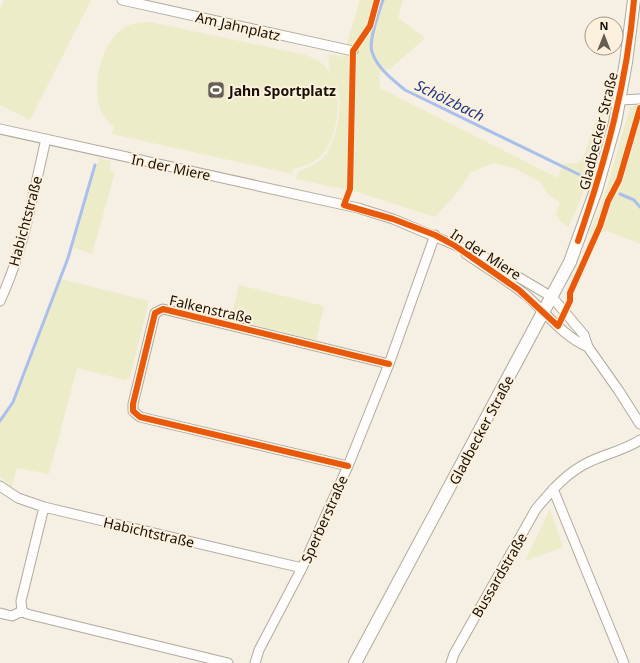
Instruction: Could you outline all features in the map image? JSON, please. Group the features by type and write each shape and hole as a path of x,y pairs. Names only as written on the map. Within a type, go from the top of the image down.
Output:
{"main road":[{"name":"Gladbecker Straße","path":"355,663 570,262 596,190 620,100 631,32 634,0"}],"street":[{"name":"Am Jahnplatz","path":"122,0 353,51"},
{"name":"Gladbecker Straße","path":"620,100 640,99"},
{"name":"In der Miere","path":"0,129 358,208 393,219 435,235 454,245 486,258 552,297 584,335 588,347 640,424"},
{"name":"Habichtstraße","path":"0,301 16,262 23,238 46,139"},
{"name":"Sperberstraße","path":"255,663 259,650 302,568 348,466 389,364 435,235"},
{"name":"In der Miere","path":"454,245 519,290 578,343 588,347"},
{"name":"Falkenstraße","path":"348,466 156,421 133,411 133,404 156,313 163,309 389,364"},
{"name":"Bussardstraße","path":"451,663 454,654 536,509 553,489 573,472 588,463 640,440"},
{"name":"Habichtstraße","path":"0,486 18,498 44,507 302,568"},
{"path":"553,489 624,663"},
{"path":"22,611 21,601 44,507"},
{"path":"0,613 12,616 22,611"},
{"path":"22,611 27,614 228,663"}],"green space":[{"path":"4,0 91,0 30,120 0,105 0,9"},
{"path":"360,0 403,0 398,18 425,38 391,68 379,72 380,88 558,178 563,164 576,163 582,160 603,102 606,79 606,103 595,153 584,190 568,227 560,221 556,214 560,203 547,193 540,182 514,168 493,163 470,173 457,193 435,217 357,192 296,179 298,172 320,161 330,147 336,129 340,102 338,90 329,64 329,54 343,57"},
{"name":"Jahn Sportplatz","path":"150,22 306,55 323,64 332,75 336,86 338,99 335,126 326,149 316,160 293,169 292,174 112,134 114,127 102,113 97,92 100,68 104,55 115,35 123,28 136,23"},
{"path":"640,105 640,244 607,231 589,233 603,201 630,107"},
{"path":"99,158 111,161 109,171 115,172 92,254 73,247"},
{"path":"61,279 149,301 130,377 125,380 77,368 49,474 17,468 12,487 0,477 0,422 16,398"},
{"path":"239,285 324,306 316,340 231,319"},
{"path":"550,509 563,547 525,561"}],"waterway":[{"name":"Schölzbach","path":"383,0 374,26 371,47 374,58 391,78 405,90 580,175"},
{"path":"0,421 13,402 68,258 95,165"},
{"name":"Schölzbach","path":"620,194 634,200 640,207"}],"cycle path":[{"path":"377,0 370,26 353,51 350,189 344,205 393,219 435,235 454,245 519,290 558,326 570,301 570,293 600,226 608,201 619,180 640,108"},
{"path":"578,241 614,122 626,62 634,0"},
{"path":"348,466 140,417 133,411 133,404 155,313 163,309 389,364"}],"place":[{"name":"Jahn Sportplatz","path":"216,90"}]}
